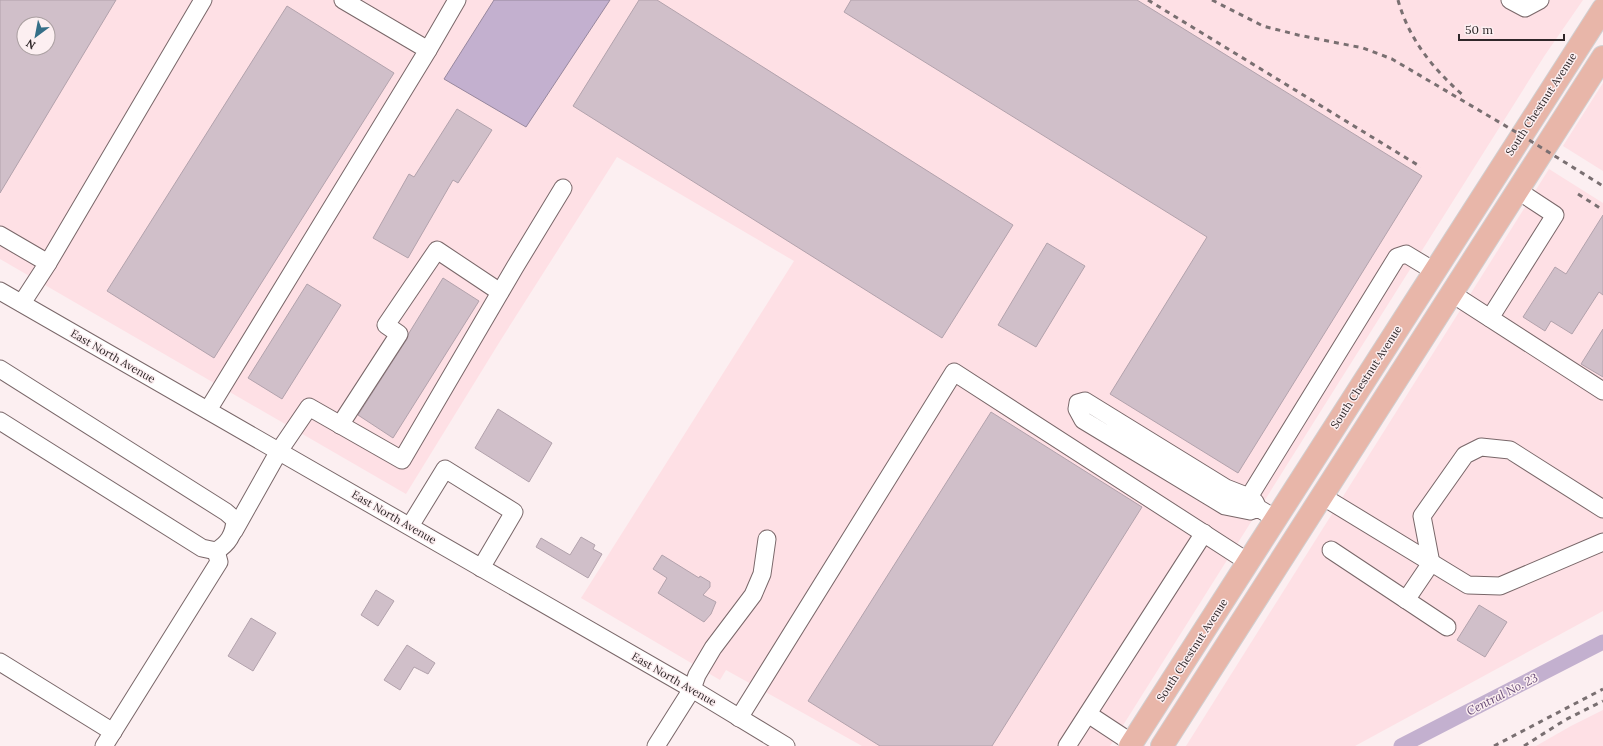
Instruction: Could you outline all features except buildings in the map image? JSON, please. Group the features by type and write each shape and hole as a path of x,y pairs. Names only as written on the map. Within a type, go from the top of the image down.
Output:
{"main road":[{"name":"South Chestnut Avenue","path":"1131,745 1248,562 1261,508 1434,271 1603,9"},
{"path":"1162,746 1603,57"}],"street":[{"path":"22,303 48,263 203,0"},
{"path":"343,0 428,50"},
{"path":"208,410 458,0"},
{"path":"1510,0 1525,8 1540,0"},
{"path":"0,421 202,548 216,551 226,545 279,451 309,407 402,460 500,292 563,188"},
{"path":"1490,318 1555,215 1517,190"},
{"path":"0,235 48,263"},
{"path":"340,425 399,334 386,325 436,250 500,292"},
{"path":"1261,508 1085,401 1078,403 1077,409 1083,420 1225,506 1250,511 1261,508 1397,257 1406,254 1434,271"},
{"name":"East North Avenue","path":"0,291 692,689 786,746"},
{"path":"1451,293 1603,391"},
{"path":"0,370 226,512 234,520 234,532"},
{"path":"739,718 954,372 1248,562"},
{"path":"1406,600 1431,562 1422,516 1465,455 1481,446 1510,450 1603,509"},
{"path":"410,526 445,469 514,512 481,568"},
{"path":"1322,496 1468,585 1500,586 1603,542"},
{"path":"1067,746 1204,534"},
{"path":"656,746 692,689 697,675 713,648 753,595 762,574 768,539"},
{"path":"1331,550 1447,627"},
{"path":"0,662 109,739 219,562 216,551"},
{"path":"1088,714 1131,745"}],"shaded area":[{"path":"0,0 1583,0 1545,55 1110,746 862,746 726,670 720,680 581,598 794,261 617,157 502,338 406,494 0,259"},
{"path":"494,0 610,0 526,127 444,79"},
{"path":"1603,83 1603,171 1563,146"},
{"path":"1549,169 1603,203 1603,611 1355,746 1186,746"},
{"path":"1603,710 1603,746 1536,746 1571,726"}],"waterway":[{"name":"Central No. 23","path":"1401,746 1603,642"}],"railway":[{"path":"1148,0 1421,167"},
{"path":"1212,0 1263,26 1298,35 1363,48 1392,59 1521,135 1603,186"},
{"path":"1398,0 1409,28 1424,53 1443,76 1465,97"},
{"path":"1578,194 1603,210"},
{"path":"1494,746 1603,689"},
{"path":"1524,746 1565,720 1603,701"}]}
